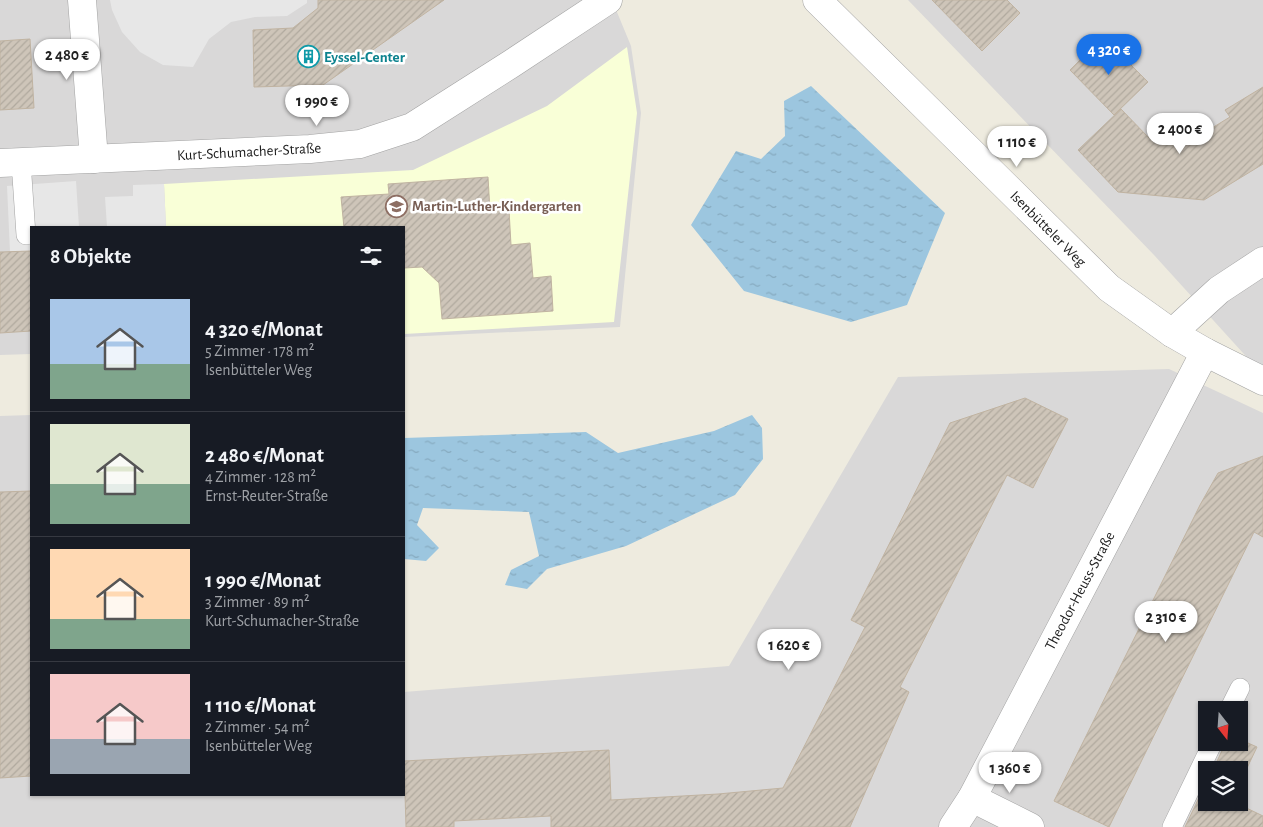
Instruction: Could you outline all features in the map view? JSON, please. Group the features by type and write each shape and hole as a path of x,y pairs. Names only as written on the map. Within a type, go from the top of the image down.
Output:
{"street":[{"path":"82,0 94,159"},
{"name":"Kurt-Schumacher-Straße","path":"10,163 310,149 360,144 412,126 512,64 608,0"},
{"name":"Isenbütteler Weg","path":"817,0 1109,288 1172,333 1263,381"},
{"path":"1172,333 1219,290 1263,261"},
{"name":"Theodor-Heuss-Straße","path":"952,827 972,798 1205,352"},
{"path":"972,798 1030,827"}],"lane":[{"path":"10,163 26,235"},
{"path":"1234,701 1240,688"},
{"path":"1172,827 1209,751"}],"shaded area":[{"path":"0,0 612,0 631,46 641,113 620,327 405,337 405,226 30,226 30,354 0,355"},
{"path":"110,0 307,0 307,3 287,16 255,17 231,22 209,39 193,67 163,65 140,52 122,32 112,10"},
{"path":"908,0 1263,0 1263,375 1154,255"},
{"name":"Martin-Luther-Kindergarten","path":"627,47 637,113 614,322 405,334 405,226 166,226 164,184 413,170 547,106"},
{"path":"76,181 79,226 30,226 30,251 10,252 7,186"},
{"path":"164,184 166,226 107,226 105,197 133,196 133,185"},
{"path":"1169,369 1263,413 1263,827 0,827 0,416 30,415 30,796 405,796 405,692 729,666 898,377"}],"water":[{"path":"811,86 945,213 907,305 851,322 744,291 691,225 736,151 761,159 785,136 784,101"},
{"path":"752,415 762,428 763,459 735,495 626,546 547,569 527,589 505,585 511,570 539,556 529,512 423,508 417,525 439,548 426,561 405,559 405,438 586,432 618,453 714,431"}],"building":[{"name":"Eyssel-Center","path":"318,0 444,0 323,85 254,87 253,30 293,28 318,8"},
{"path":"932,0 1007,0 1020,13 982,51"},
{"path":"1103,37 1148,82 1114,115 1070,70"},
{"path":"30,39 34,108 0,110 0,41"},
{"path":"1263,87 1263,164 1204,200 1118,192 1078,150 1121,109 1149,138 1184,145 1230,117 1225,110"},
{"path":"488,177 490,211 509,210 511,245 530,243 533,278 551,276 553,311 442,319 439,283 422,267 405,268 405,226 344,226 341,197 389,194 388,184"},
{"path":"30,251 30,331 0,333 0,252"},
{"path":"1025,398 1068,419 1033,488 1007,475 900,687 909,692 850,827 551,827 551,816 454,821 454,827 406,827 405,761 609,750 611,800 783,788 865,627 851,620 950,423"},
{"path":"1263,456 1263,537 1254,532 1109,827 1054,801 1200,505 1218,473"},
{"path":"30,491 30,776 0,778 0,492"},
{"path":"1248,743 1257,747 1248,766 1248,761 1217,761 1222,751 1248,751"},
{"path":"1198,800 1198,811 1248,811 1248,809 1263,816 1263,827 1185,827"}],"place":[{"name":"Eyssel-Center","path":"308,57"},
{"name":"Martin-Luther-Kindergarten","path":"396,206"}]}
